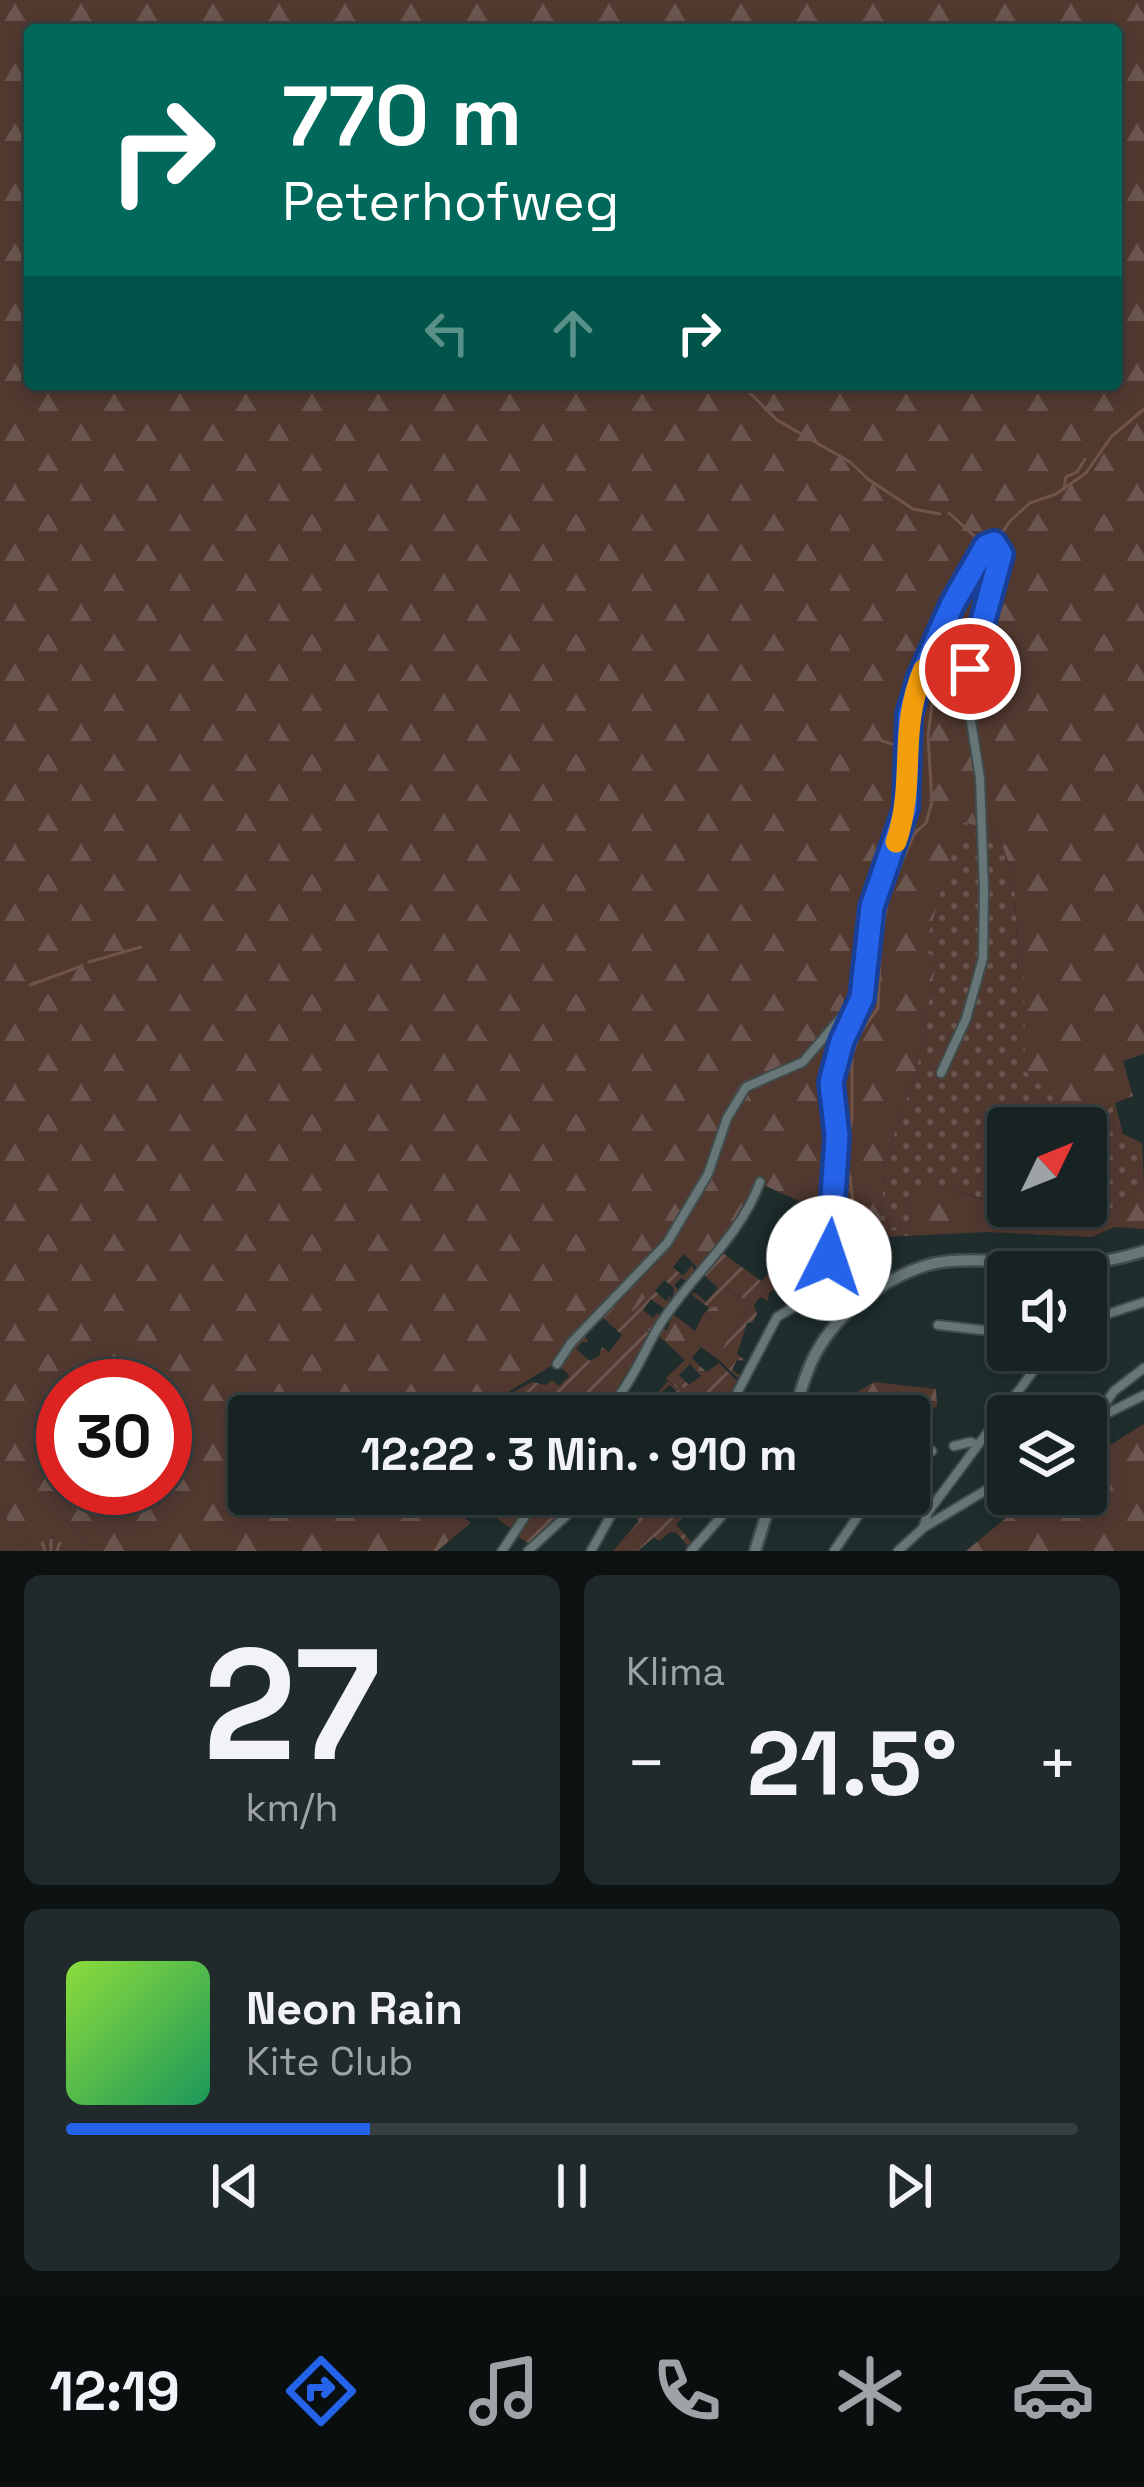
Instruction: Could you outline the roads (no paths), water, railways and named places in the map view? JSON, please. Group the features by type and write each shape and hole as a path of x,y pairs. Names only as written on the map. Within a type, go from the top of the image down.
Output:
{"main road":[{"path":"802,1395 818,1350 850,1313 893,1280 933,1264 1076,1266 1144,1251"},
{"path":"755,1551 766,1515"}],"street":[{"path":"850,1313 829,1275 837,1136 831,1082 863,992 872,907 907,802 906,736 914,695 953,603 987,544 998,545 1001,554 966,690 980,778 983,953 966,1019 941,1072"},
{"path":"556,1364 667,1243 708,1174 727,1118 746,1088 803,1062 863,992"},
{"path":"617,1395 663,1321 745,1217 760,1182"},
{"path":"736,1395 777,1317 791,1308 840,1302"},
{"path":"1107,1314 1144,1302"},
{"path":"938,1325 987,1331"},
{"path":"1107,1401 1144,1368"},
{"path":"922,1528 928,1512 1032,1371"},
{"path":"1107,1411 1144,1395"},
{"path":"954,1446 976,1445"},
{"path":"898,1551 922,1528 987,1489"},
{"path":"502,1551 526,1515"},
{"path":"528,1551 567,1515"},
{"path":"591,1551 611,1515"},
{"path":"691,1551 722,1515"},
{"path":"834,1551 859,1515"}],"waterway":[{"path":"747,390 777,420 850,462 913,509 940,514"},
{"path":"997,541 1030,503 1056,494 1086,473 1111,437 1144,409"},
{"path":"1064,489 1066,477 1077,472 1085,459"},
{"path":"949,513 983,544"},
{"path":"862,1285 850,1176 843,1161 852,1120 852,1056 860,1033 878,1008 881,939 889,894 932,802 928,736 935,679 967,596 994,548"},
{"path":"882,741 903,747"},
{"path":"89,962 141,947"},
{"path":"30,985 82,966"}]}
